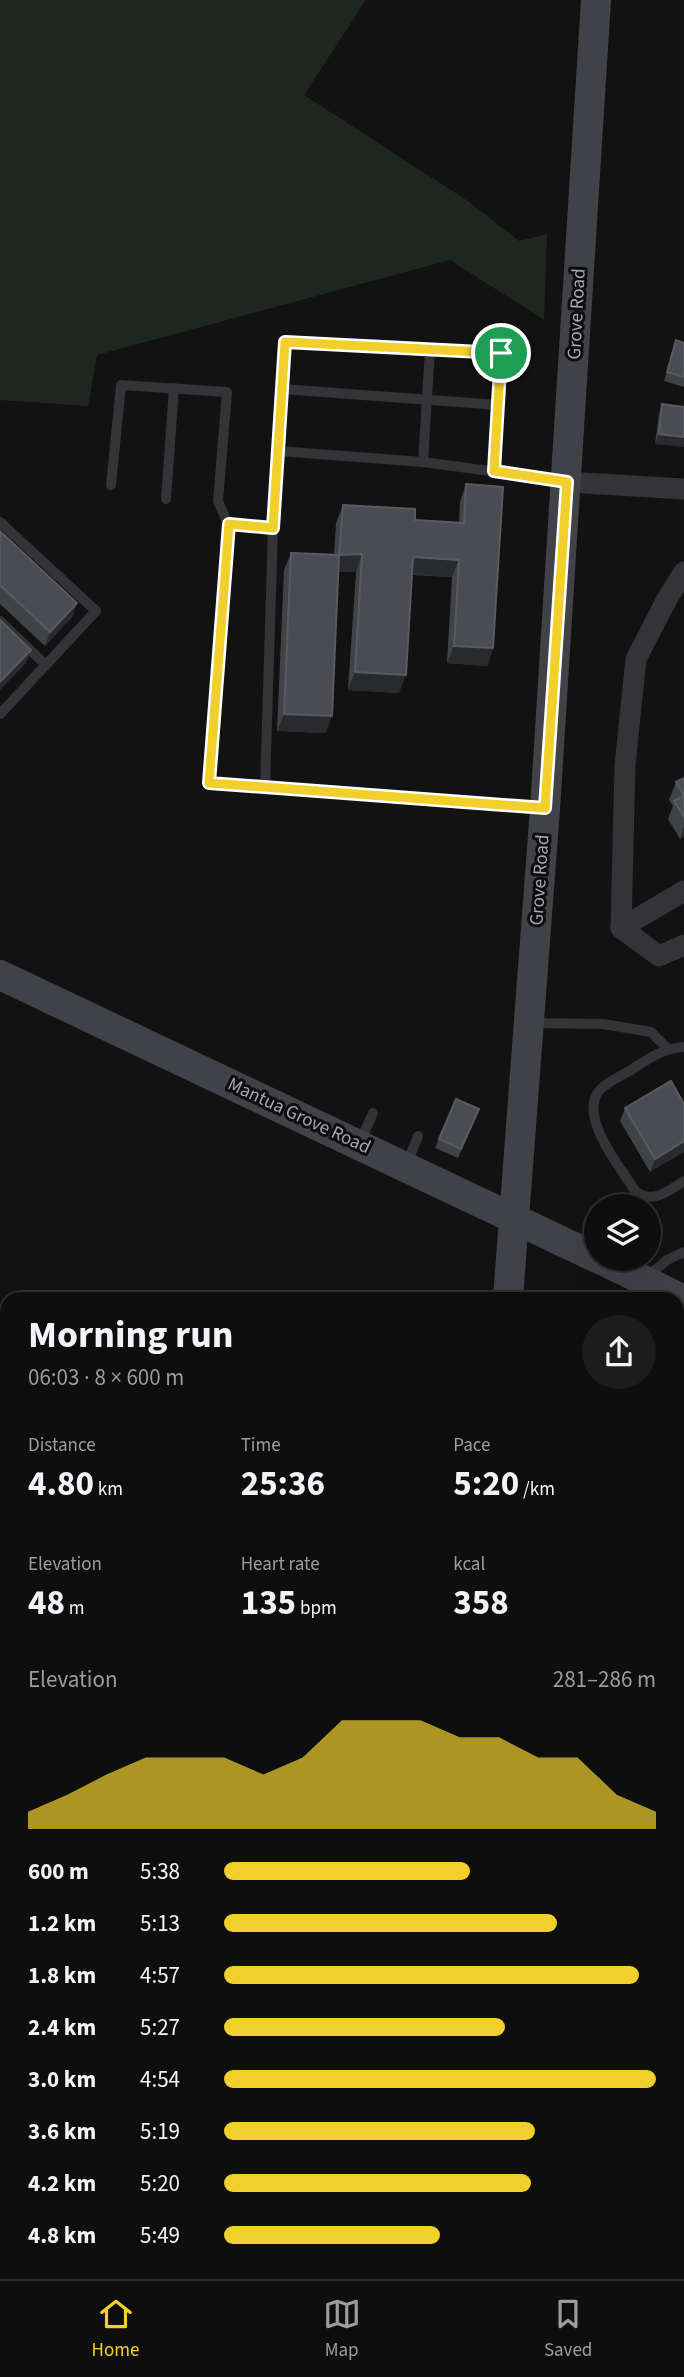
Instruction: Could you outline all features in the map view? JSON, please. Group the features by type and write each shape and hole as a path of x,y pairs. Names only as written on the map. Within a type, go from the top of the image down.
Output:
{"main road":[{"name":"Grove Road","path":"509,1292 545,808 596,0"},
{"name":"Mantua Grove Road","path":"0,975 584,1252"},
{"name":"Mantua Grove Road","path":"624,1271 668,1292"}],"street":[{"path":"567,482 684,489"},
{"path":"621,928 625,765 636,659 684,572"},
{"path":"621,928 684,891"},
{"path":"621,928 660,956 684,945"}],"lane":[{"path":"265,787 273,528 285,342 501,353 494,471"},
{"path":"423,462 430,350"},
{"path":"111,485 121,385 227,392 218,501 229,524 209,783 545,808"},
{"path":"166,499 174,388"},
{"path":"282,389 498,405"},
{"path":"279,451 423,462 567,482"},
{"path":"0,522 96,611 0,715"},
{"path":"229,524 273,528"},
{"path":"0,621 46,665"},
{"path":"530,1023 603,1024 651,1032 667,1048"},
{"path":"684,1047 667,1048 599,1091 593,1104 598,1130 636,1192 652,1199 684,1181"},
{"path":"359,1144 373,1113"},
{"path":"406,1167 418,1136"},
{"path":"643,1280 667,1260 684,1252"}],"shaded area":[{"path":"0,0 366,0 304,95 468,201 519,241 547,234 544,320 450,260 97,355 88,406 0,400"}],"building":[{"path":"676,340 684,343 684,377 667,372"},
{"path":"662,404 684,407 684,437 659,434"},
{"path":"466,484 503,487 493,648 454,646 459,560 413,557 406,675 355,672 362,554 339,555 343,505 415,509 415,520 464,523"},
{"path":"0,531 77,603 50,632 0,585"},
{"path":"291,553 339,555 332,716 284,714"},
{"path":"0,620 31,650 0,682"},
{"path":"684,778 684,796 676,782"},
{"path":"684,796 684,817 674,801"},
{"path":"671,1081 684,1104 684,1141 655,1159 625,1108"},
{"path":"456,1099 479,1109 461,1149 439,1139"}],"route":[{"path":"285,342 501,353 494,471 567,482 545,808 209,783 229,524 273,528 285,342"}]}
